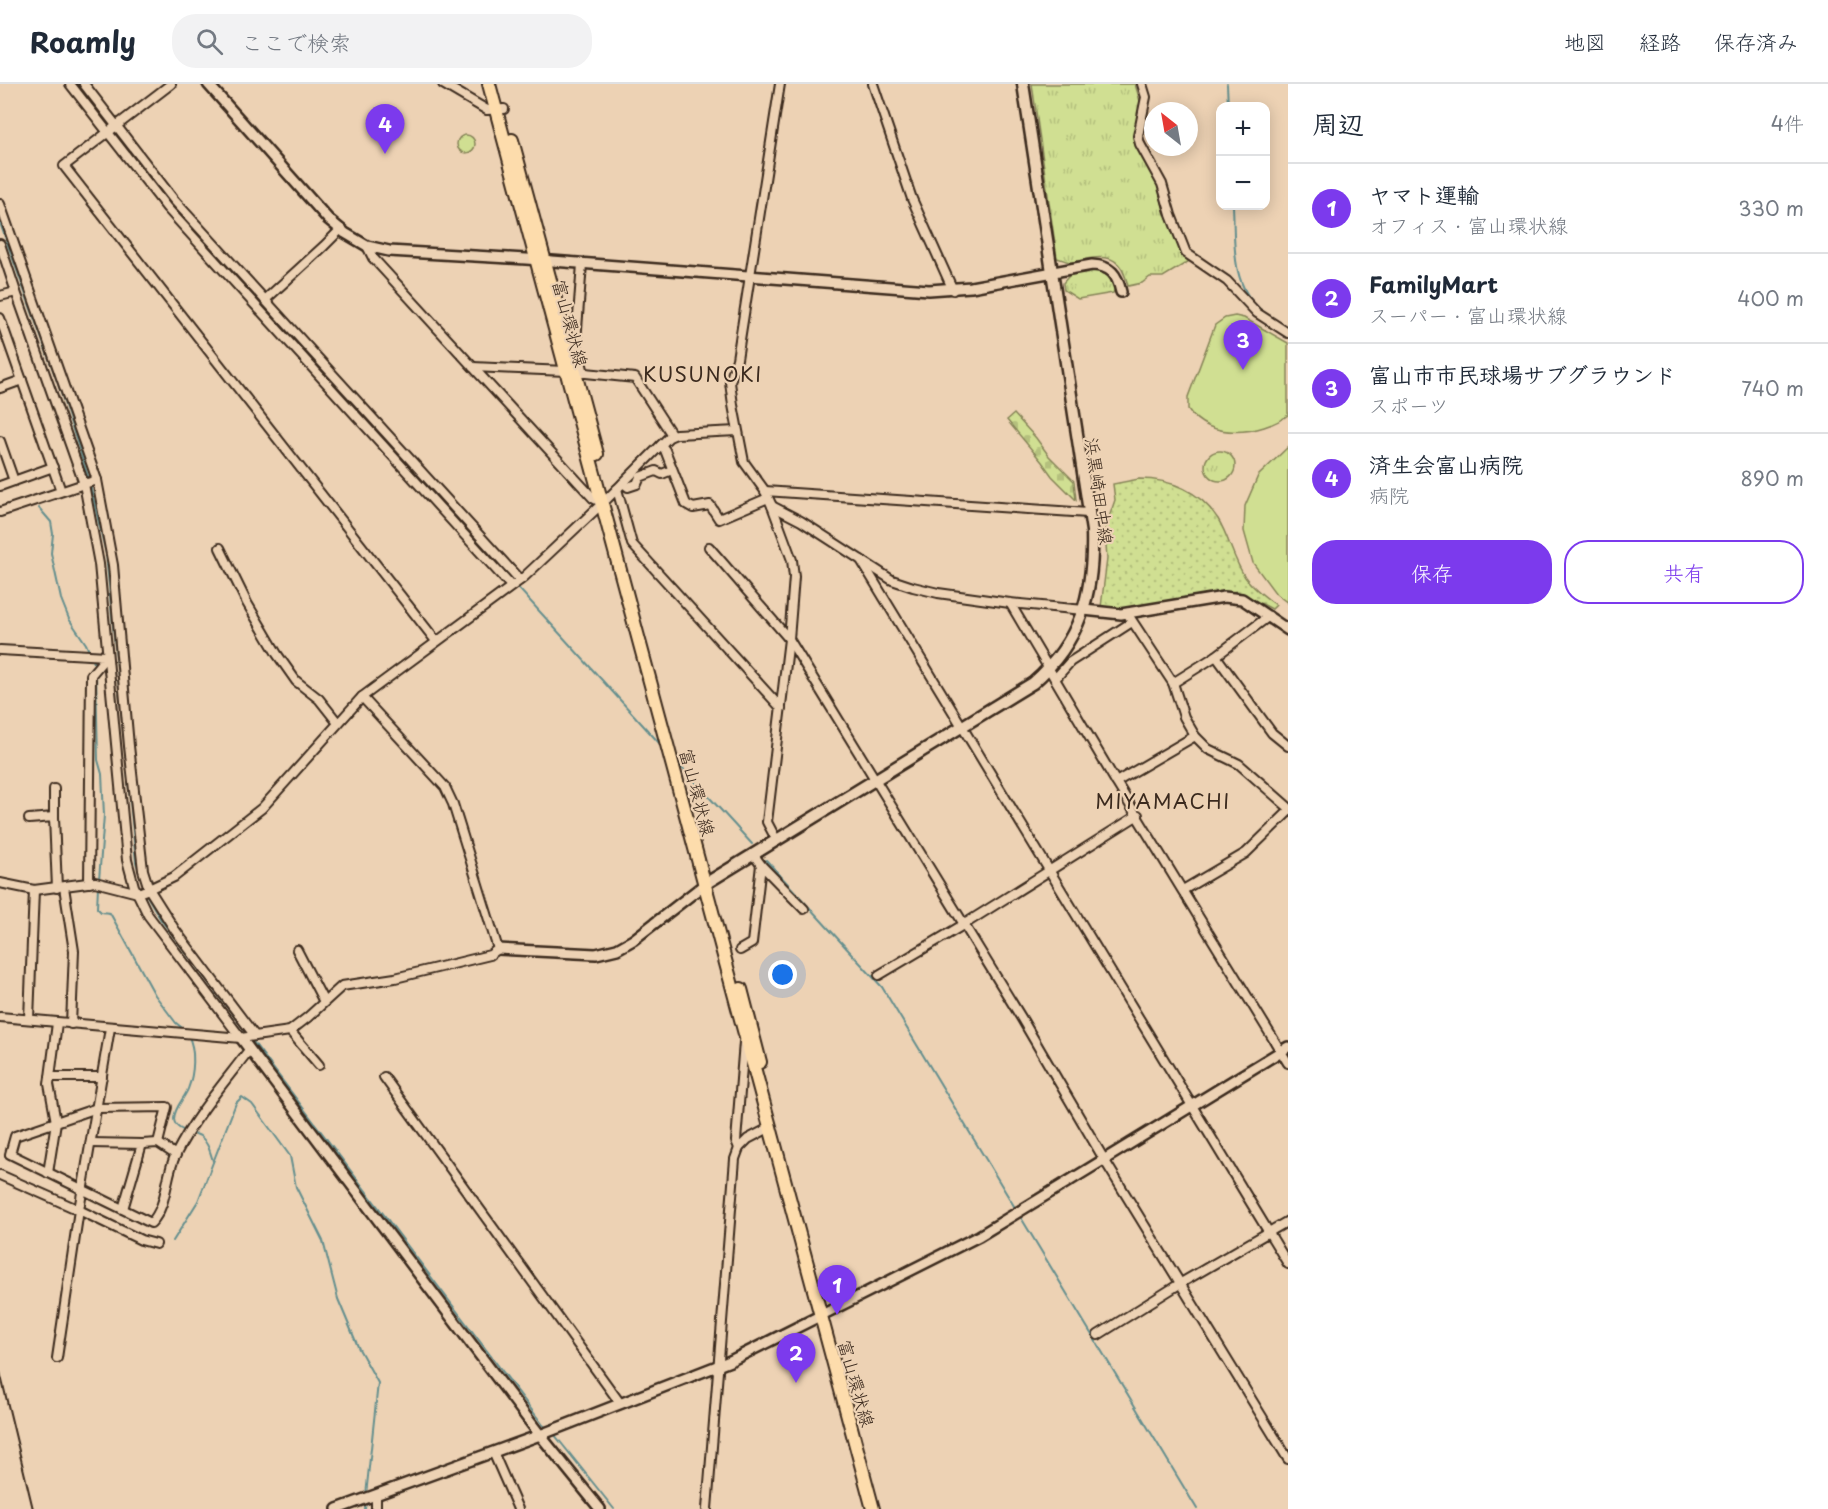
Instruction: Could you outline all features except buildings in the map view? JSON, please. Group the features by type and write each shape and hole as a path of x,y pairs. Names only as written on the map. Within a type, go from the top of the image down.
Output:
{"main road":[{"name":"富山環状線","path":"489,84 500,110 540,261 613,493 744,1035 769,1128 881,1509"},
{"name":"富山環状線","path":"497,84 500,110"},
{"name":"浜黒崎田中線","path":"708,882 1033,684 1052,675 1084,610 1093,562 1092,531 1023,84"},
{"name":"富山環状線","path":"708,882 873,1509"}],"street":[{"path":"70,84 167,208 512,586"},
{"path":"84,84 174,200 520,580"},
{"path":"171,84 64,166 436,641"},
{"path":"208,84 328,219 367,246 389,251 929,290 953,290 1092,265 1104,266 1113,271 1121,292"},
{"path":"443,84 487,110 500,110"},
{"path":"777,841 767,822 794,591 792,560 768,498 744,462 730,382 736,359 780,84"},
{"path":"873,84 912,199 953,290"},
{"path":"1142,84 1146,97 1138,136 1140,144 1162,184 1171,216 1186,253 1227,280 1257,313 1288,333"},
{"path":"0,204 97,480 112,565 140,848 149,889 174,930 255,1036"},
{"path":"265,300 340,229"},
{"path":"0,244 84,484 99,564 127,860 148,915 540,1435 600,1509"},
{"path":"367,246 373,258 593,498 637,484 639,477 656,471 662,474 672,470"},
{"path":"575,372 582,264"},
{"path":"0,296 16,292"},
{"path":"0,318 61,491"},
{"path":"473,367 632,376 672,435"},
{"path":"0,388 22,380"},
{"path":"332,390 341,382"},
{"path":"0,883 34,890 95,882 138,892 174,877 262,808 362,697 520,580 672,435 738,431"},
{"path":"0,441 14,481"},
{"path":"661,445 686,504 693,508 710,505 718,519 768,498 1088,513"},
{"path":"0,486 53,467"},
{"path":"0,512 97,480"},
{"path":"613,493 633,544 781,708"},
{"path":"768,498 892,580 914,587 938,593 1084,610 1130,618 1224,597 1235,597 1242,599 1288,630"},
{"path":"709,547 789,639 1288,1459"},
{"path":"220,548 247,603 277,654 296,681 313,694 338,723"},
{"path":"861,560 1288,1264"},
{"path":"1010,603 1116,782 1284,1049 1288,1063"},
{"path":"1173,683 1216,656 1269,616"},
{"path":"1052,675 1130,618"},
{"path":"1130,618 1173,683 1184,717 1196,736 1208,749 1239,764 1288,807"},
{"path":"0,651 107,656"},
{"path":"88,883 91,675 107,656"},
{"path":"1216,656 1272,733 1288,746"},
{"path":"362,697 445,787 453,804 498,949"},
{"path":"1116,782 1196,736"},
{"path":"54,789 60,887 74,951 71,1024"},
{"path":"1183,890 1246,854 1288,812"},
{"path":"879,975 1138,815"},
{"path":"29,819 54,816"},
{"path":"754,855 804,909"},
{"path":"740,950 752,943 761,865"},
{"path":"0,1017 241,1038 290,1030 342,986 395,978 490,955 498,949 596,954 606,952 633,939 708,882"},
{"path":"29,1019 34,890"},
{"path":"297,950 324,1002"},
{"path":"48,1173 56,1122 50,1077 57,1023"},
{"path":"57,1358 110,1028"},
{"path":"290,1030 319,1065"},
{"path":"739,1148 736,1141 744,1035"},
{"path":"337,1509 540,1435 718,1366 979,1236 1105,1161 1284,1049"},
{"path":"158,1143 167,1107 97,1108 15,1137 10,1154 151,1223 159,1215 176,1155 205,1108 249,1050"},
{"path":"50,1077 102,1077"},
{"path":"384,1077 620,1403"},
{"path":"707,1509 735,1159 739,1148 748,1139 769,1128"},
{"path":"91,1143 158,1143 176,1155"},
{"path":"123,1209 142,1144"},
{"path":"0,1175 141,1240 156,1244"},
{"path":"1098,1335 1181,1283 1288,1221"},
{"path":"494,1452 518,1509"},
{"path":"376,1496 376,1509"}],"green space":[{"path":"1032,84 1135,84 1140,101 1134,142 1158,186 1164,210 1183,256 1191,260 1163,277 1150,277 1142,283 1128,286 1123,270 1109,258 1068,262 1057,258"},
{"path":"466,135 472,138 475,144 472,150 466,153 460,150 457,144 460,138"},
{"path":"1094,270 1110,278 1116,287 1113,293 1078,299 1064,290 1063,283 1072,272"},
{"path":"1235,316 1244,318 1288,343 1288,415 1264,427 1236,432 1208,426 1188,409 1188,397 1215,325 1225,318"},
{"path":"1014,414 1049,456 1074,481 1076,500 1052,476 1007,420"},
{"path":"1288,447 1288,603 1276,594 1253,563 1244,531 1245,506 1258,476"},
{"path":"1220,451 1231,455 1235,466 1231,477 1220,481 1209,477 1205,466 1209,455"},
{"path":"1139,479 1173,484 1184,488 1203,501 1218,519 1245,577 1255,589 1276,605 1272,609 1237,591 1121,609 1101,607 1107,559 1105,529 1115,500 1113,484"}],"waterway":[{"path":"77,84 110,127"},
{"path":"1227,84 1228,102"},
{"path":"114,131 170,205 661,745"},
{"path":"1233,210 1236,262 1244,288 1261,310 1288,328"},
{"path":"0,223 58,384 89,479"},
{"path":"90,484 106,554 136,862 144,888"},
{"path":"39,508 51,522 53,534 51,553 61,599 69,619 86,644 95,665"},
{"path":"96,671 98,760 102,774 104,815 99,880"},
{"path":"677,762 752,844"},
{"path":"766,860 882,987 1017,1211"},
{"path":"98,886 97,908 101,912 110,913 155,995 176,1023 185,1030"},
{"path":"146,894 161,920 248,1035"},
{"path":"188,1035 193,1055 192,1076 174,1119 181,1129 203,1138 213,1161"},
{"path":"251,1039 547,1428"},
{"path":"173,1241 198,1201 236,1103 242,1097 252,1104 290,1156 296,1187 323,1241 338,1299 359,1349 378,1383 366,1495"},
{"path":"1020,1216 1197,1509"},
{"path":"554,1434 614,1509"},
{"path":"365,1509 366,1501"}],"railway":[{"path":"0,1372 33,1509"}],"place":[{"name":"済生会富山病院","path":"385,154"},
{"name":"富山市市民球場サブグラウンド","path":"1243,370"},
{"name":"ヤマト運輸","path":"837,1315"},
{"name":"FamilyMart","path":"796,1383"}],"district":[{"name":"KUSUNOKI","path":"703,374"},
{"name":"MIYAMACHI","path":"1163,801"}]}
